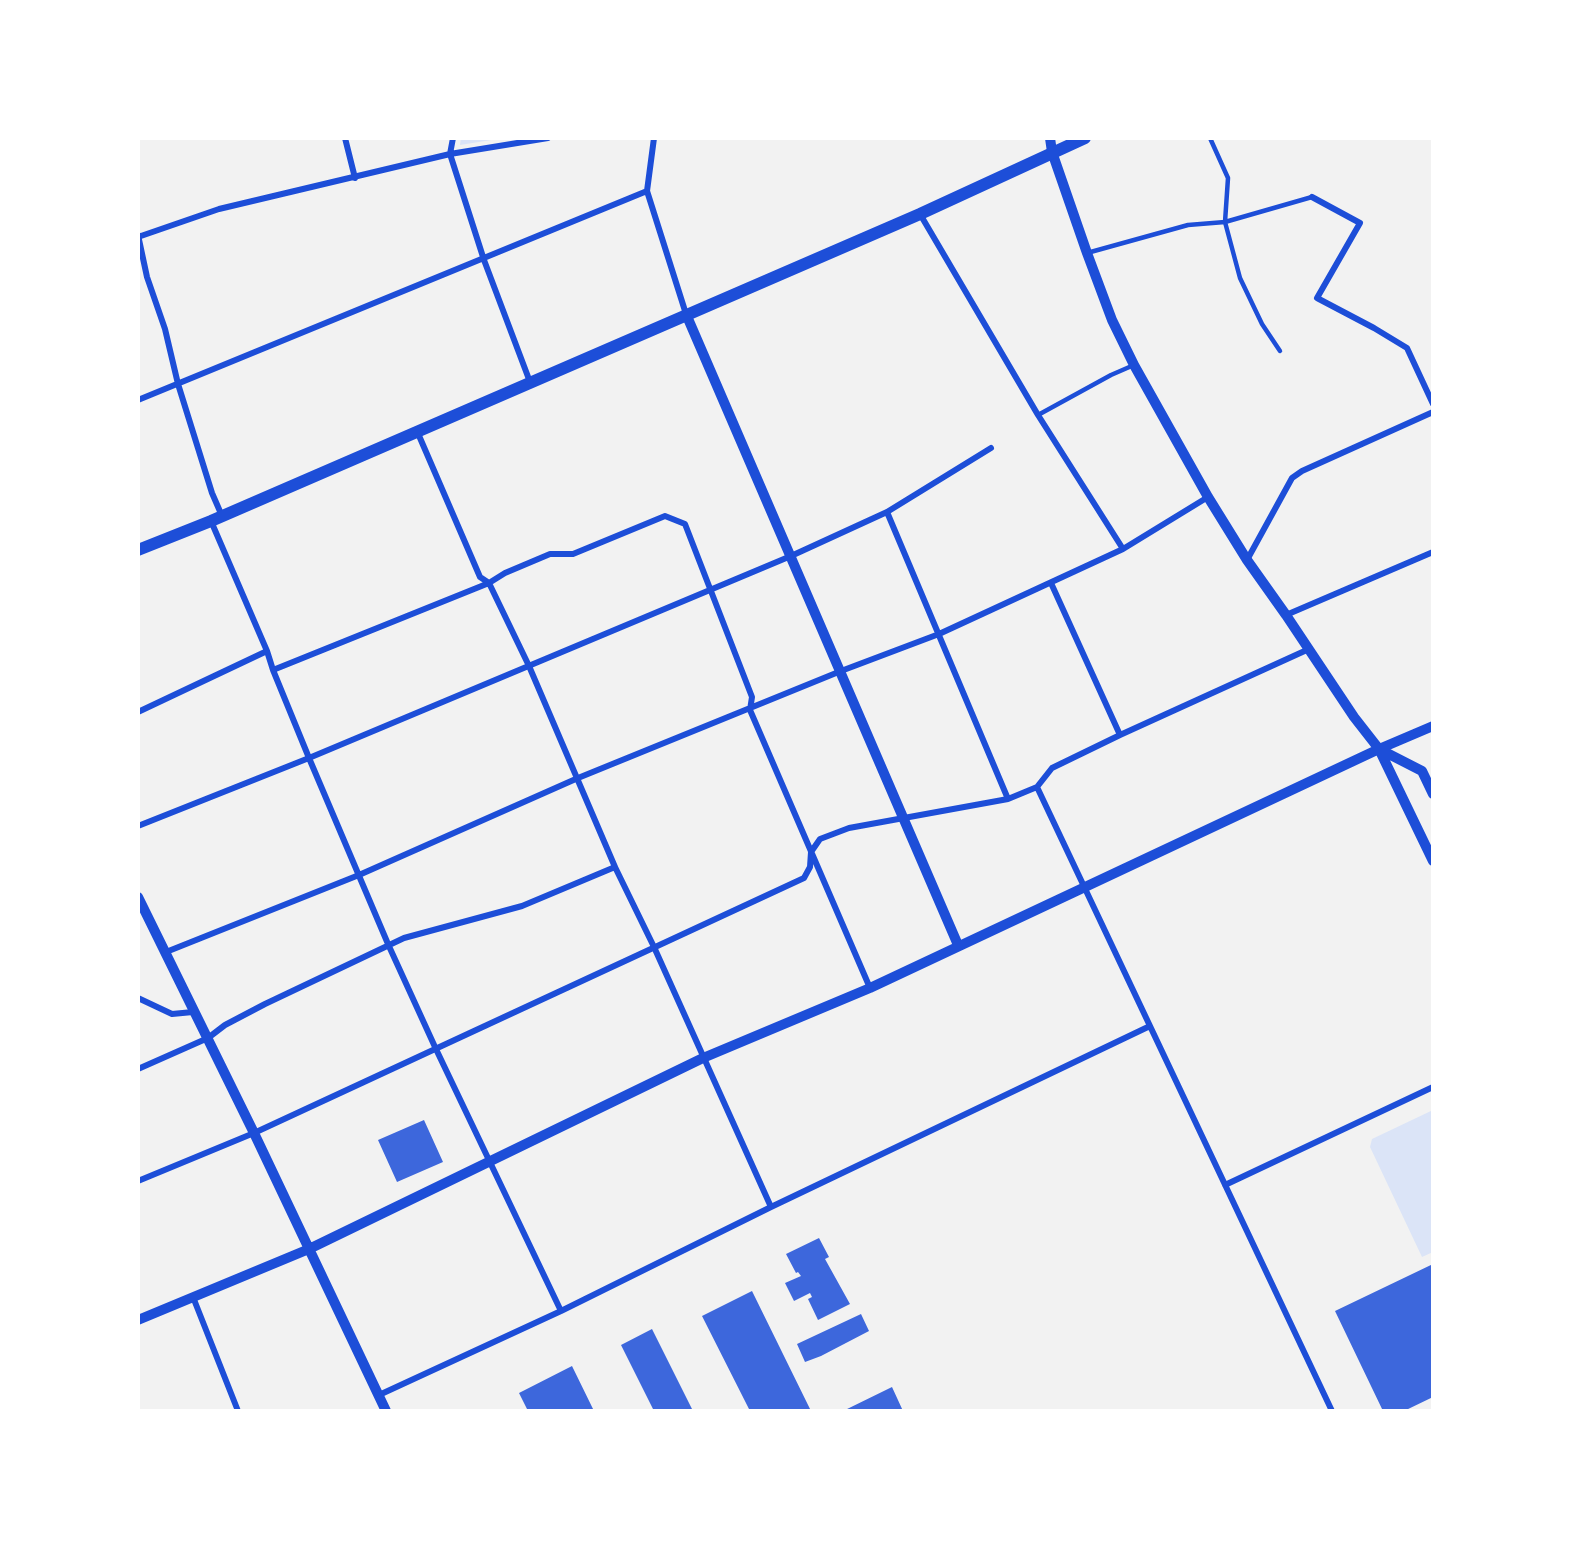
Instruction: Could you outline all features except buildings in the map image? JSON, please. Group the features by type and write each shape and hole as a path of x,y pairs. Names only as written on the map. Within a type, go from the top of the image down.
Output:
{"main road":[{"path":"138,550 920,214 1085,138"}],"street":[{"path":"345,138 354,178"},
{"path":"453,138 450,154 484,260 530,382"},
{"path":"548,138 450,154 219,209 138,236 147,277 165,329 178,384 212,493 217,518 273,670 388,944 561,1311"},
{"path":"654,138 647,191 686,314 958,945"},
{"path":"1050,138 1052,152 1087,253 1112,320 1134,365 1247,560 1310,649 1354,717 1379,749 1433,861"},
{"path":"138,400 484,260 647,191"},
{"path":"1312,197 1360,223 1317,298 1374,327 1407,348 1433,404"},
{"path":"920,214 1038,416 1123,549"},
{"path":"1247,560 1292,478 1302,471 1433,412"},
{"path":"417,430 480,577 489,583 529,666 615,867 654,947 771,1207"},
{"path":"138,826 309,758 791,556 887,512 991,448"},
{"path":"166,952 359,875 578,778 750,710 841,671 939,634 1123,549 1208,496"},
{"path":"887,512 1008,799"},
{"path":"273,670 489,583 505,573 550,554 573,554 665,516 685,524 752,697 750,710 870,988"},
{"path":"1286,615 1433,552"},
{"path":"1051,583 1119,735"},
{"path":"138,1181 254,1133 435,1047 804,878 810,867 811,852 820,839 849,828 1008,799 1037,787 1052,768 1119,735 1310,649"},
{"path":"138,712 267,651"},
{"path":"138,1320 309,1249 703,1058 870,988 1379,749 1433,726"},
{"path":"1379,749 1422,771 1433,794"},
{"path":"1037,787 1332,1411"},
{"path":"138,1069 208,1038 225,1025 388,944 450,924 522,906 615,867"},
{"path":"138,897 254,1133 386,1411"},
{"path":"138,998 172,1014 194,1012"},
{"path":"379,1395 561,1311 771,1207 1150,1026"},
{"path":"1225,1185 1433,1087"},
{"path":"193,1298 218,1357 237,1411"}],"lane":[{"path":"1210,138 1228,178 1225,222 1240,278 1262,324 1280,351"},
{"path":"1087,253 1188,225 1225,222 1312,197"},
{"path":"1038,416 1111,375 1134,365"}],"shaded area":[{"path":"461,138 504,138 460,145"},
{"path":"1433,1110 1433,1252 1422,1257 1370,1147 1372,1139"}]}
